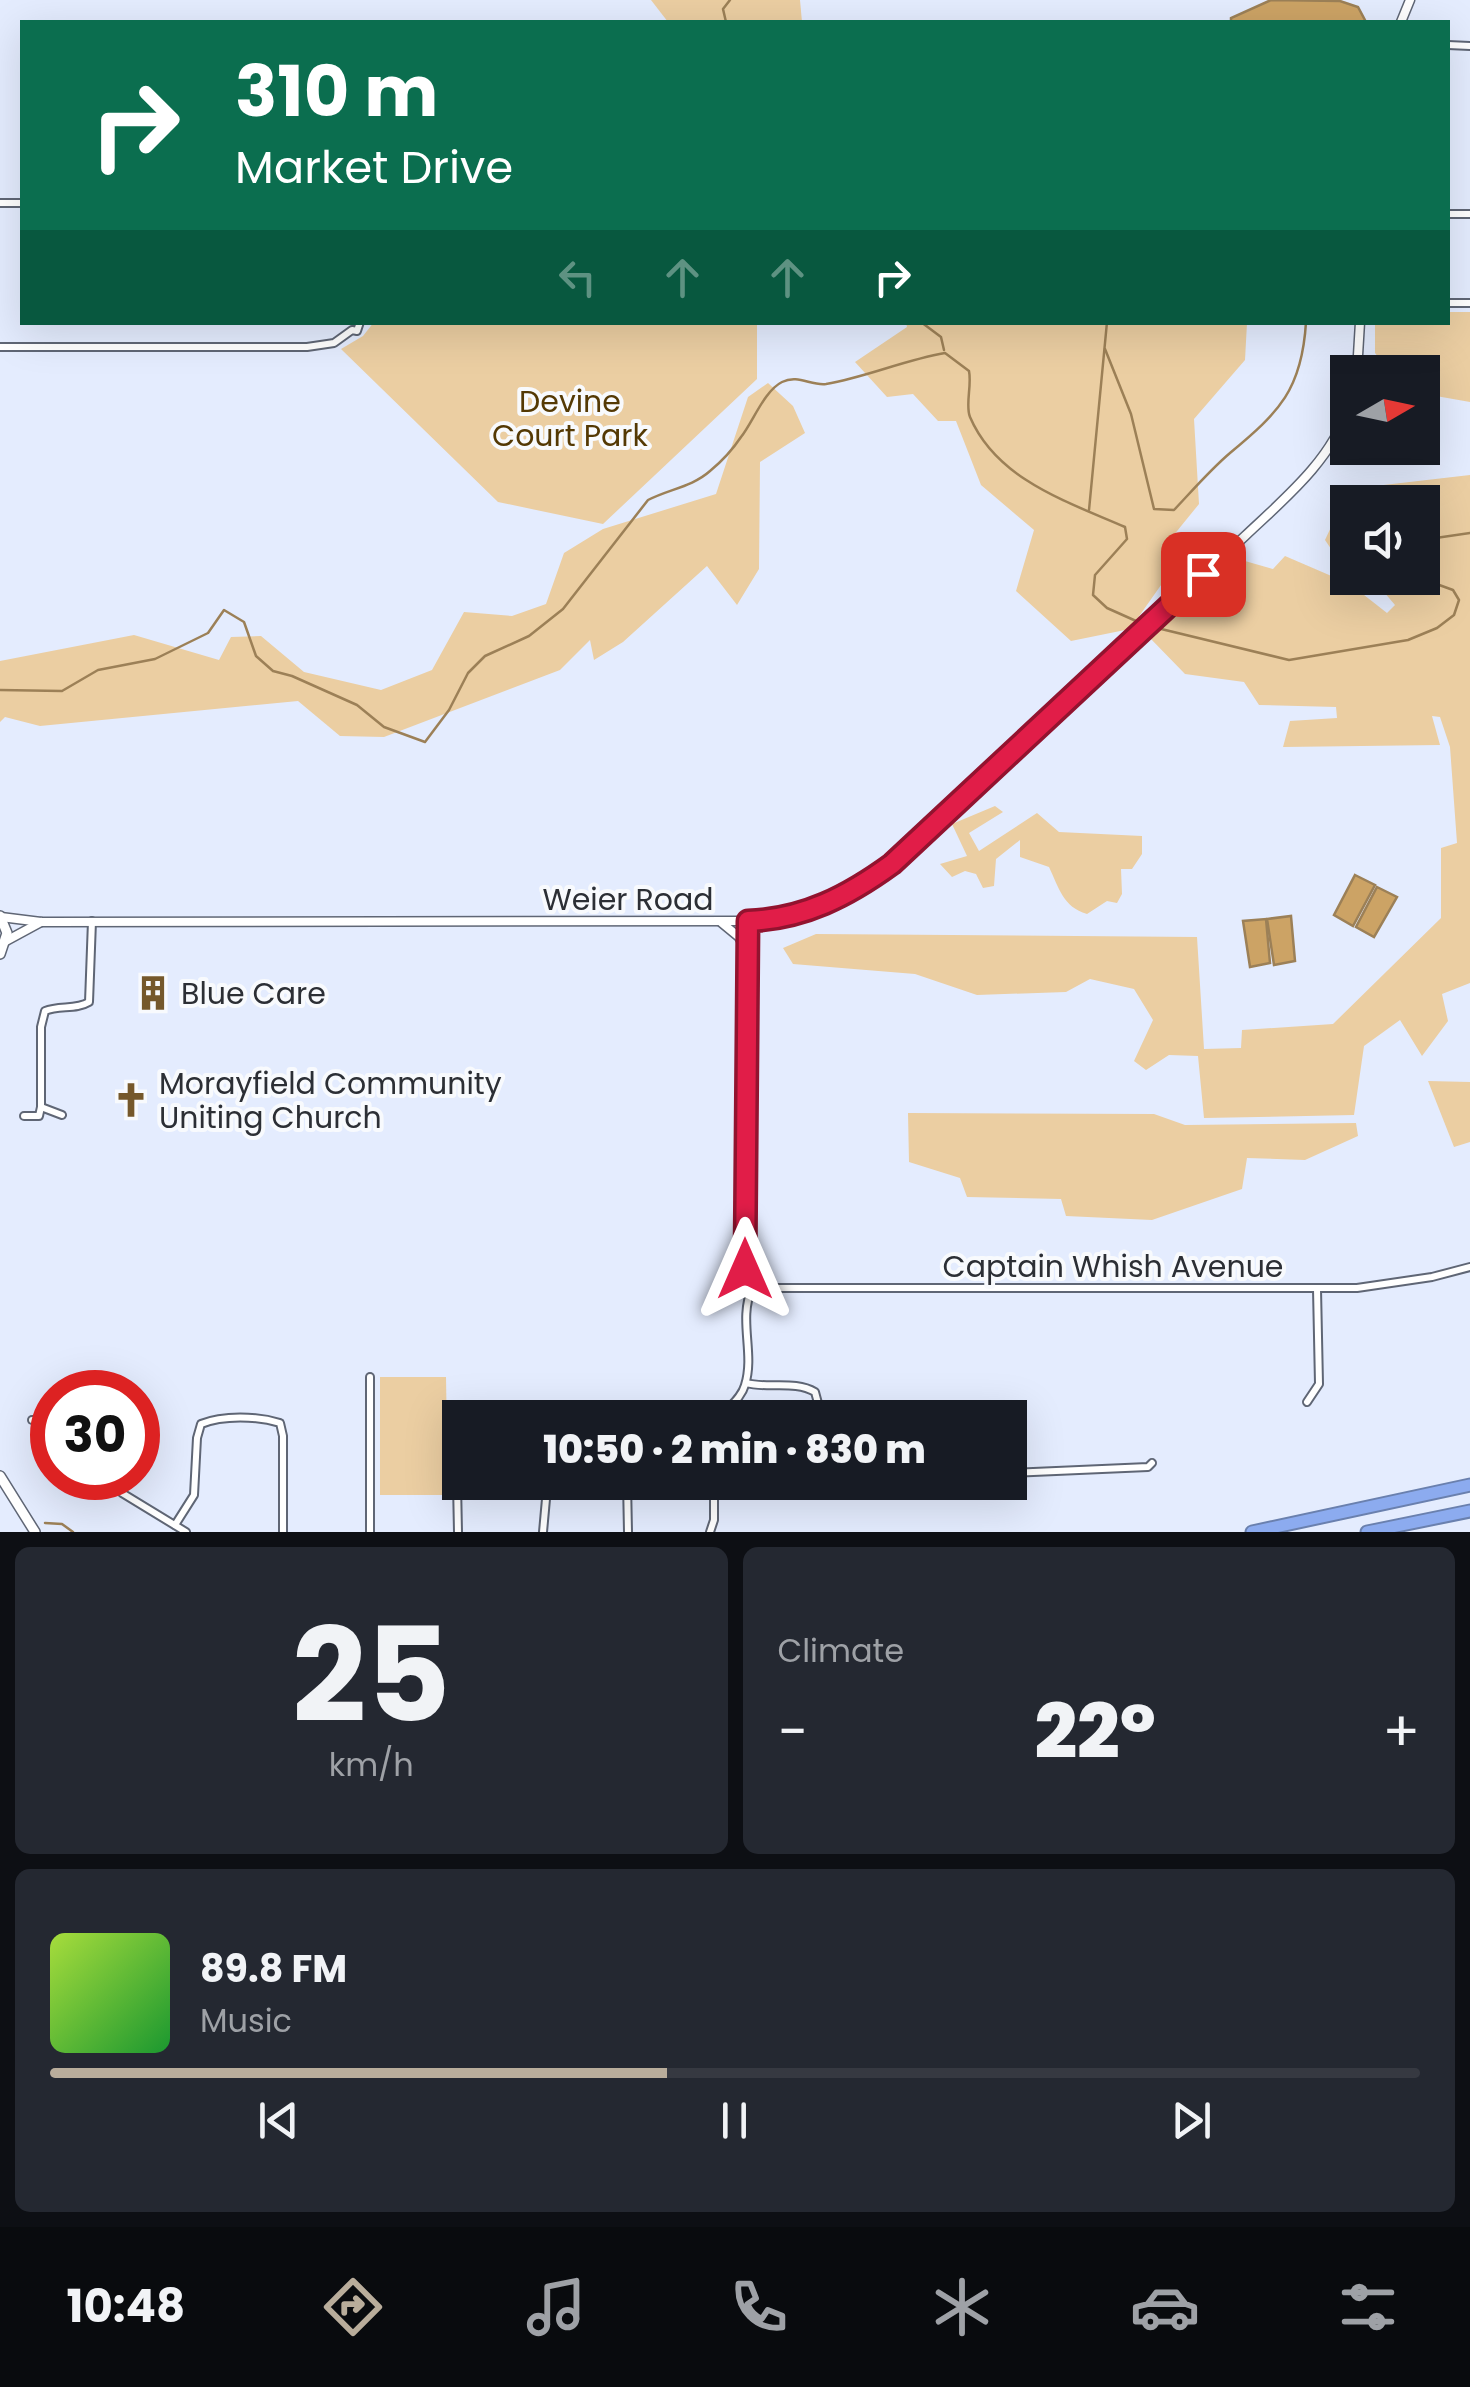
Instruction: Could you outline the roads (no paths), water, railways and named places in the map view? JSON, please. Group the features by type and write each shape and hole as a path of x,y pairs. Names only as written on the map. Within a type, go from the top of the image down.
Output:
{"highway":[{"path":"1252,1532 1470,1485"},
{"path":"1367,1532 1470,1511"}],"main road":[{"path":"0,916 6,941 0,954"},
{"path":"0,1476 36,1532"},
{"path":"9,1491 44,1532"}],"street":[{"path":"0,347 307,346 334,343 352,330 357,331 359,325"},
{"path":"1358,355 1360,325"},
{"path":"748,921 793,916 854,892 892,864 1246,536 1308,473 1330,444"},
{"name":"Weier Road","path":"0,916 41,922 748,921 745,1269 752,1288 744,1305 746,1383"},
{"path":"24,1116 38,1116 42,1107 41,1028 45,1011 88,1002 92,990 92,920"},
{"path":"716,921 739,936 748,952"},
{"name":"Weier Road","path":"6,941 41,922"},
{"path":"42,1107 62,1115"},
{"name":"Captain Whish Avenue","path":"752,1288 1318,1290 1377,1288 1470,1266"},
{"path":"1308,1402 1319,1384 1318,1290"},
{"path":"370,1376 370,1532"},
{"path":"736,1400 746,1383 760,1387 804,1386 815,1392 817,1400"},
{"path":"175,1525 194,1495 201,1424 213,1419 267,1419 280,1423 283,1436 282,1532"},
{"path":"1027,1472 1148,1467 1152,1463"},
{"path":"134,1500 186,1532"},
{"path":"457,1500 458,1532"},
{"path":"543,1532 546,1500"},
{"path":"628,1500 628,1532"},
{"path":"710,1532 714,1500"}],"waterway":[{"path":"726,20 723,9 730,0"},
{"path":"925,325 941,337 944,350"},
{"path":"1089,510 1107,325"},
{"path":"1105,349 1131,414 1154,509 1174,510 1285,398 1299,365 1306,325"},
{"path":"0,690 62,691 98,670 155,659 208,633 224,610 244,622 256,656 273,671 357,705 384,727 425,742 449,710 468,673 485,656 529,636 563,609 648,500 696,481 714,467 738,442 776,386 794,379 826,384 945,353 969,371 970,417 998,457 1036,486 1125,527 1127,539 1095,575 1093,595 1107,608 1145,625"},
{"path":"1440,537 1470,533"},
{"path":"1153,627 1289,660 1408,640 1437,628 1454,615 1459,600 1453,590 1440,585"},
{"path":"45,1523 62,1524 73,1532"}],"place":[{"name":"Blue Care","path":"153,993"},
{"name":"Morayfield Community Uniting Church","path":"131,1100"}],"park label":[{"name":"Devine Court Park","path":"570,418"}]}
